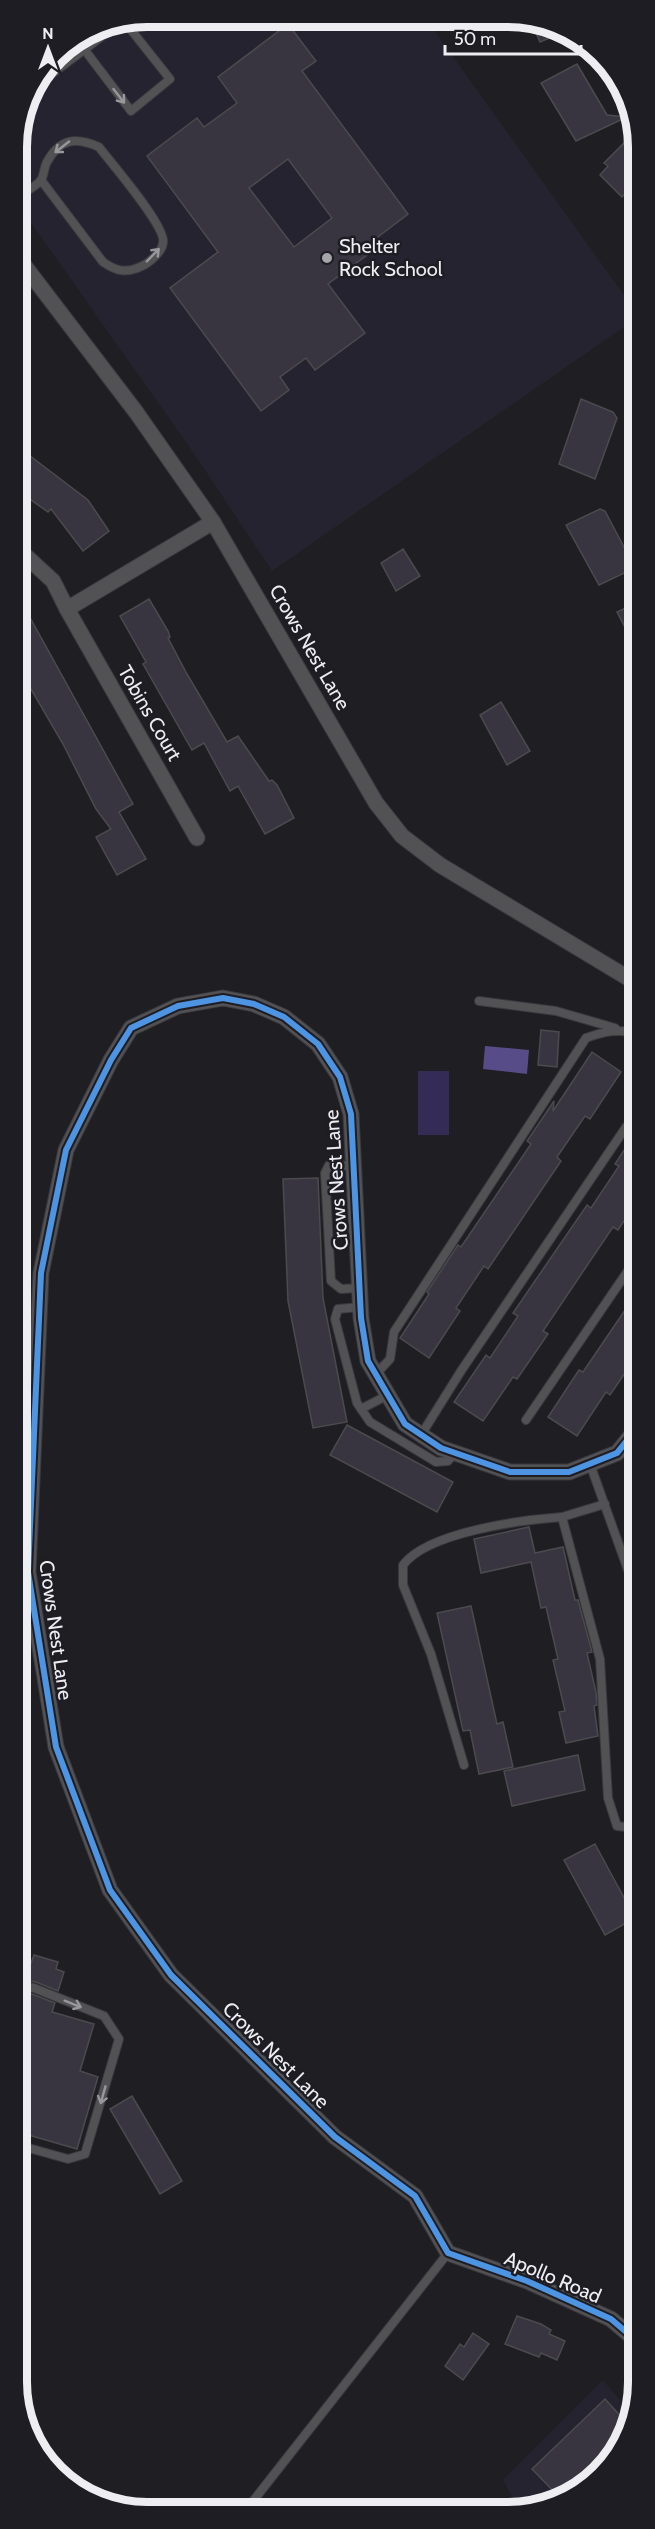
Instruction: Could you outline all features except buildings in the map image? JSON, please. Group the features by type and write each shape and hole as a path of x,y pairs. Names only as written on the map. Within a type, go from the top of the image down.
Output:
{"street":[{"name":"Crows Nest Lane","path":"27,269 136,412 213,522 376,803 402,836 440,865 628,978"},
{"path":"67,609 213,522"},
{"name":"Tobins Court","path":"27,557 53,581 197,838"},
{"name":"Crows Nest Lane","path":"448,2253 415,2196 335,2137 171,1975 110,1890 56,1747 28,1572 41,1273 66,1150 111,1060 131,1028 178,1006 223,998 254,1004 284,1017 318,1044 340,1077 351,1114 360,1307 368,1361 405,1424 441,1448 510,1472 570,1472 617,1452 628,1439"},
{"name":"Apollo Road","path":"448,2253 527,2281 611,2319 628,2333"}],"lane":[{"path":"84,49 131,111 170,79 129,28"},
{"path":"53,73 103,35"},
{"path":"27,190 41,180 46,162 63,144 74,139 87,142 99,147 154,219 162,232 163,243 143,266 127,272 115,270 103,262 41,180"},
{"path":"479,1001 556,1011 628,1031"},
{"path":"375,1374 390,1359 394,1332 586,1038 600,1032 619,1029"},
{"path":"421,1435 461,1371 628,1125"},
{"path":"353,1166 329,1165 325,1173 331,1281 341,1289 359,1288"},
{"path":"526,1420 628,1271"},
{"path":"360,1307 338,1309 335,1319 357,1403 370,1422 436,1462 448,1461 454,1453"},
{"path":"361,1409 388,1395"},
{"path":"590,1464 628,1570"},
{"path":"464,1765 431,1654 404,1585 403,1564 414,1554 463,1532 562,1516 605,1504"},
{"path":"562,1516 600,1659 608,1798 617,1826 628,1827"},
{"path":"27,1987 104,2016 119,2039 85,2154 68,2159 27,2148"},
{"path":"252,2502 448,2253"}],"shaded area":[{"name":"Shelter Rock School","path":"139,27 431,27 628,300 628,324 272,571 195,455 27,217 27,139 31,116 49,78 78,78 78,49 101,36 124,29"},
{"path":"485,1046 529,1050 527,1074 483,1069"},
{"path":"418,1071 449,1071 449,1135 418,1135"},
{"path":"603,2380 626,2407 619,2428 608,2449 593,2467 568,2486 539,2498 515,2502 503,2480"}],"cycle path":[{"path":"628,1439 617,1453 569,1472 510,1472 441,1448 405,1424 368,1361 361,1318 351,1114 340,1077 318,1044 284,1017 254,1004 223,998 178,1006 131,1028 111,1060 66,1150 41,1273 28,1572 56,1747 110,1890 171,1975 335,2137 415,2196 448,2253 527,2281 611,2319 628,2333"}],"place":[{"name":"Shelter Rock School","path":"327,258"}]}
